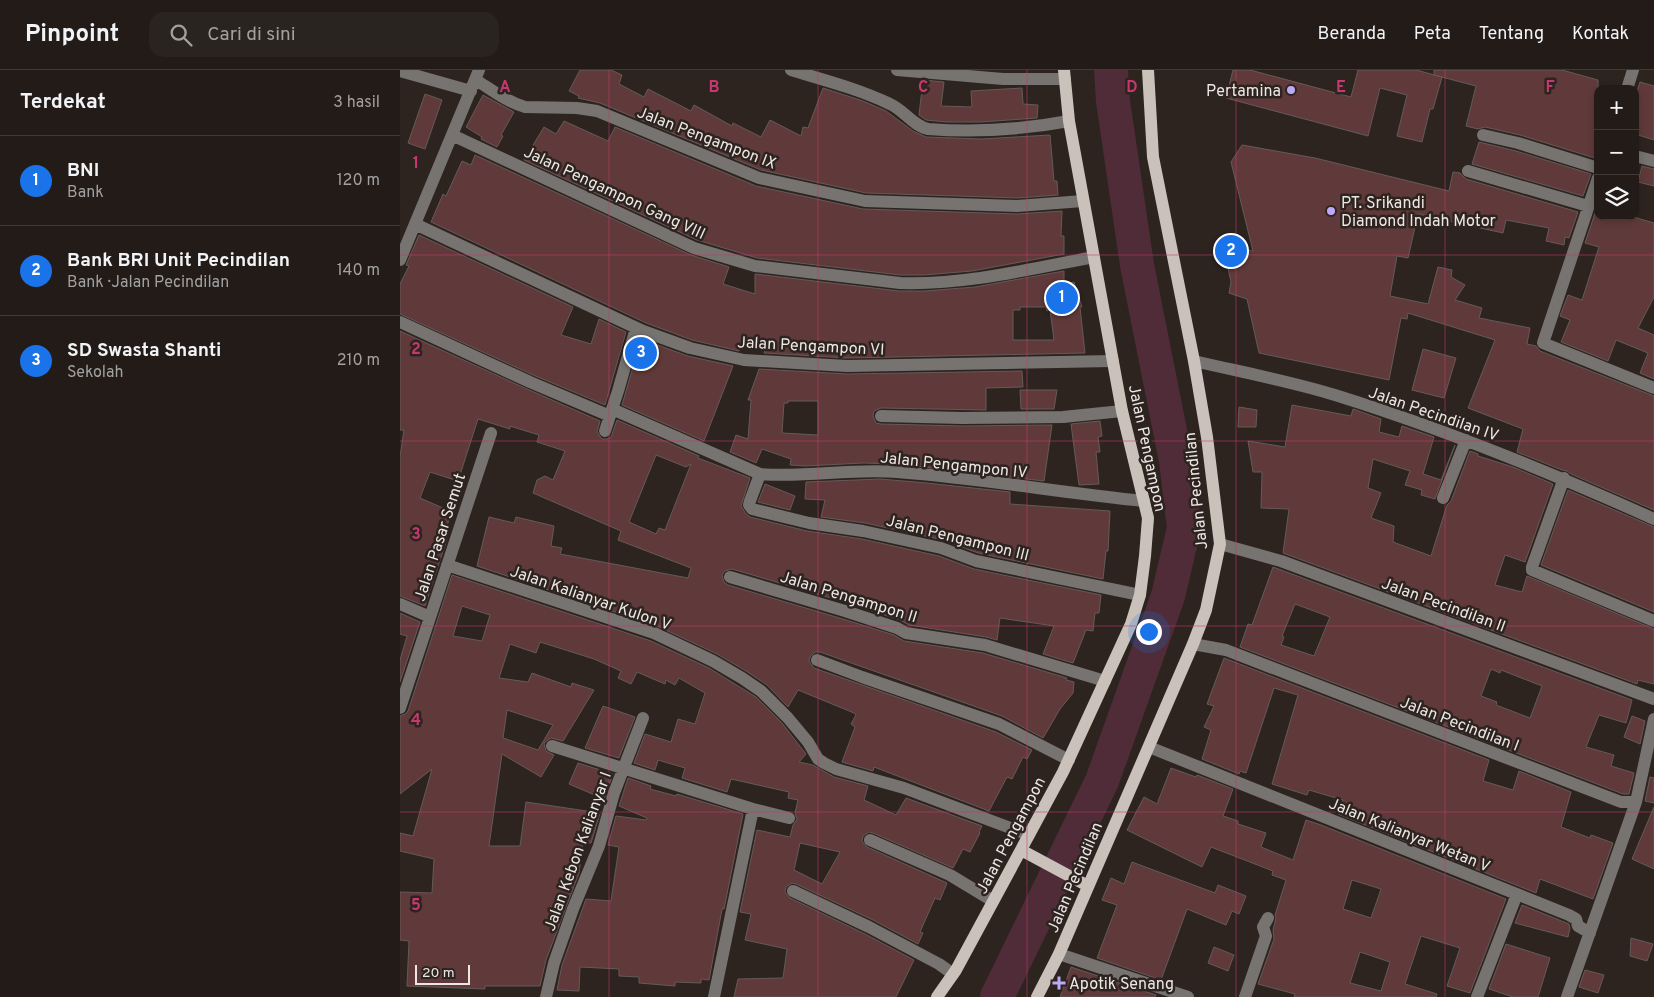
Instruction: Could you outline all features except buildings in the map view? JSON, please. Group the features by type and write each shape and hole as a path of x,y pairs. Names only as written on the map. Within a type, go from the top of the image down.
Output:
{"main road":[{"name":"Jalan Pecindilan","path":"1037,997 1059,954 1193,644 1206,610 1220,544 1207,437 1194,361 1153,158 1148,70"},
{"name":"Jalan Pengampon","path":"937,997 954,974 1069,760 1131,624 1140,595 1148,518 1122,411 1069,121 1064,75"},
{"path":"1021,850 1088,886"}],"street":[{"name":"Jalan Pengampon IX","path":"400,70 475,80 518,105 597,111 759,178 865,201 1017,206 1083,201"},
{"path":"791,70 876,97 908,115 920,128 993,131 1023,129 1069,121"},
{"path":"897,70 1003,79 1064,75"},
{"path":"1628,85 1633,70"},
{"path":"400,260 475,80"},
{"name":"Jalan Pengampon Gang VIII","path":"452,135 694,248 755,266 920,284 996,276 1094,257"},
{"path":"1483,135 1518,143 1594,167"},
{"path":"1639,157 1654,161"},
{"path":"1468,171 1588,206"},
{"path":"1594,189 1542,343 1654,388"},
{"name":"Jalan Pengampon VI","path":"415,224 636,328 690,348 744,360 847,366 1113,361"},
{"name":"Jalan Pengampon IV","path":"400,322 530,382 611,412 760,474 783,476 822,472 896,472 1071,494 1144,501"},
{"path":"605,432 636,328"},
{"name":"Jalan Pecindilan IV","path":"1194,361 1334,395 1466,440 1564,478 1654,519"},
{"path":"881,416 962,418 1063,417 1122,411"},
{"name":"Jalan Pasar Semut","path":"400,708 491,433"},
{"path":"1443,498 1466,440"},
{"name":"Jalan Pengampon III","path":"760,474 755,483 749,505 752,509 809,523 873,533 941,548 976,561 1140,595"},
{"path":"1564,478 1532,567 1533,571 1654,622"},
{"name":"Jalan Pecindilan II","path":"1220,544 1281,561 1654,699"},
{"name":"Jalan Kalianyar Kulon V","path":"447,565 654,633 713,661 761,691 788,718 808,742 818,759 824,763 850,774 904,788 1029,835"},
{"name":"Jalan Pengampon II","path":"730,577 854,614 897,628 906,633 985,645 1105,681"},
{"path":"400,604 430,617"},
{"name":"Jalan Pecindilan I","path":"1193,644 1226,650 1621,802 1636,802"},
{"path":"817,660 999,724 1069,760"},
{"name":"Jalan Kebon Kalianyar I","path":"546,997 554,963 573,909 599,846 614,793 643,718"},
{"path":"1567,997 1636,802 1654,719"},
{"path":"552,746 753,809 789,818"},
{"name":"Jalan Kalianyar Wetan V","path":"1148,747 1569,915 1576,919 1578,926 1590,933"},
{"path":"714,997 753,809"},
{"path":"870,840 950,875 993,901"},
{"path":"793,891 878,932 954,974"},
{"path":"1477,997 1518,894"},
{"path":"1245,997 1266,936 1264,927 1268,918"},
{"path":"1059,954 1188,997"}],"waterway":[{"path":"997,997 1102,781 1168,596 1184,528 1176,461 1137,265 1113,101 1111,70"}],"place":[{"name":"Pertamina","path":"1291,90"},
{"name":"PT. Srikandi Diamond Indah Motor","path":"1331,211"},
{"name":"Bank BRI Unit Pecindilan","path":"1231,251"},
{"name":"BNI","path":"1062,298"},
{"name":"SD Swasta Shanti","path":"641,353"},
{"name":"Apotik Senang","path":"1059,983"}]}
